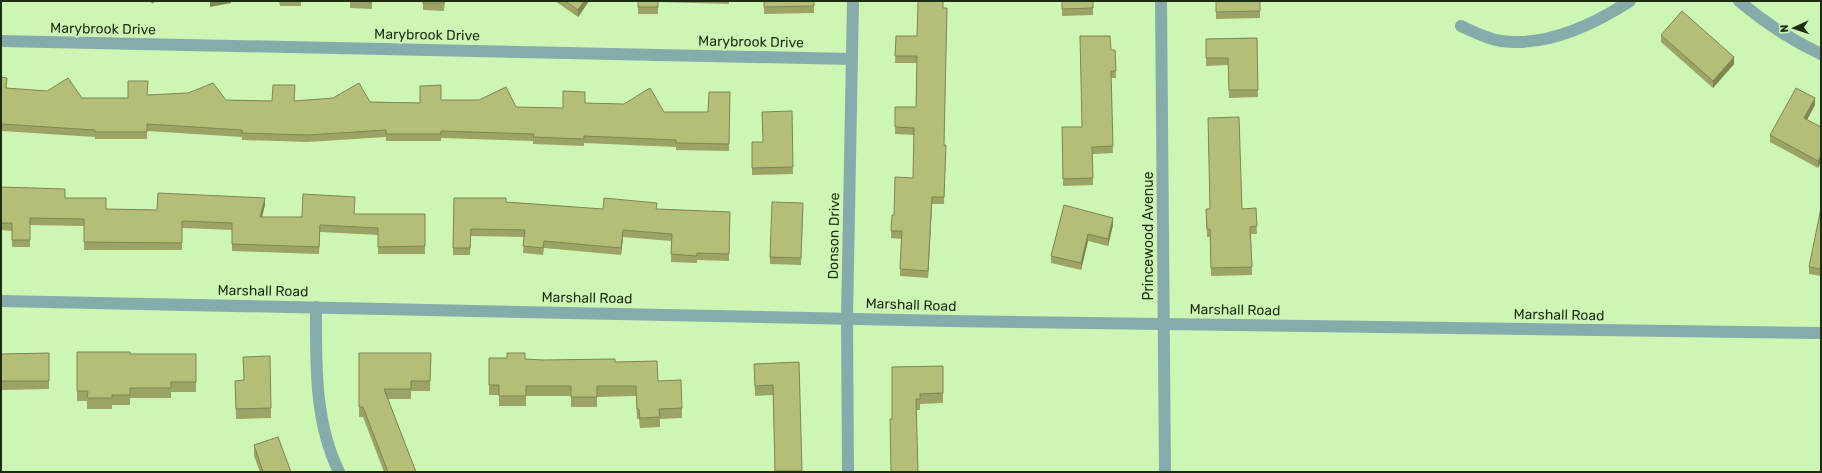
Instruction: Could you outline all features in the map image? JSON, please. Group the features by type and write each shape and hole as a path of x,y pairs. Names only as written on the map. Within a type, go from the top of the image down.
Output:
{"street":[{"name":"Donson Drive","path":"848,472 847,318 853,1"},
{"name":"Princewood Avenue","path":"1161,1 1162,323 1165,472"},
{"path":"1461,26 1479,35 1500,41 1522,42 1548,38 1576,29 1607,16 1630,1"},
{"path":"1738,1 1795,42 1821,54"},
{"name":"Marybrook Drive","path":"1,42 852,59"},
{"name":"Marshall Road","path":"1,301 847,318 1821,333"},
{"path":"316,307 316,366 319,400 325,431 339,472"}],"building":[{"path":"423,1 444,1 444,3 423,3"},
{"path":"565,1 584,1 578,10"},
{"path":"638,1 658,1 658,7 638,7"},
{"path":"764,1 814,1 814,6 764,7"},
{"path":"918,1 943,1 943,8 947,8 944,197 932,197 928,271 900,269 902,231 891,231 892,215 894,215 895,177 913,178 914,128 895,127 895,107 916,107 917,56 895,56 896,36 917,36"},
{"path":"1062,1 1093,1 1093,8 1062,9"},
{"path":"1216,1 1260,1 1260,11 1216,12"},
{"path":"1682,11 1734,57 1713,81 1661,35"},
{"path":"1080,36 1110,36 1111,50 1115,50 1116,71 1111,71 1113,146 1092,147 1093,178 1063,179 1062,127 1082,127"},
{"path":"1257,38 1258,90 1229,90 1228,58 1206,58 1206,39"},
{"path":"1,77 7,78 6,88 47,91 68,78 82,98 128,98 128,81 148,81 147,95 188,93 213,83 226,100 272,101 273,85 295,85 294,101 333,98 359,83 370,102 420,103 420,86 441,85 441,100 479,100 506,87 516,107 563,108 563,91 585,92 585,103 624,104 650,88 664,112 708,112 709,92 730,92 729,144 676,143 676,140 584,136 584,139 533,137 534,134 441,131 441,134 386,134 386,130 307,135 242,133 242,130 147,124 147,132 95,132 95,130 1,124"},
{"path":"1796,88 1815,98 1804,118 1821,127 1821,155 1818,161 1770,135"},
{"path":"792,111 793,167 752,168 752,142 763,142 762,112"},
{"path":"1239,117 1242,209 1256,208 1257,226 1250,227 1252,267 1211,268 1210,229 1207,229 1206,209 1210,209 1208,118"},
{"path":"1,187 65,189 65,198 106,198 106,209 157,210 158,193 265,198 260,217 302,217 303,194 355,197 354,214 425,214 425,246 378,247 378,228 320,225 319,247 232,244 232,223 182,221 182,243 84,242 84,219 30,218 30,240 12,240 12,223 1,223"},
{"path":"454,198 506,198 506,202 603,209 604,198 657,203 656,209 730,212 729,254 697,253 697,256 671,254 672,234 623,230 621,248 544,241 543,248 523,246 525,230 471,229 470,248 453,248"},
{"path":"772,202 803,203 801,258 770,257"},
{"path":"1064,205 1113,218 1108,239 1088,234 1081,263 1051,256"},
{"path":"1821,208 1821,269 1809,267"},
{"path":"77,352 196,354 196,382 171,382 171,388 130,388 130,395 112,395 112,398 87,398 88,391 77,391"},
{"path":"49,353 49,381 1,381 1,354"},
{"path":"359,353 431,353 430,381 411,381 411,389 384,389 416,472 388,472 363,407 359,407"},
{"path":"507,353 525,353 525,359 543,360 615,359 615,362 657,361 658,381 681,380 682,408 659,409 660,417 640,418 639,409 637,409 636,386 597,386 597,397 571,397 571,386 526,386 526,396 499,396 499,385 489,385 489,358 507,358"},
{"path":"270,356 271,408 236,409 235,381 244,380 243,357"},
{"path":"799,362 802,471 775,471 773,385 755,386 754,364"},
{"path":"943,366 943,393 920,394 920,399 916,399 918,472 891,472 890,419 892,419 892,367"},
{"path":"278,437 291,472 263,472 254,445"}]}
